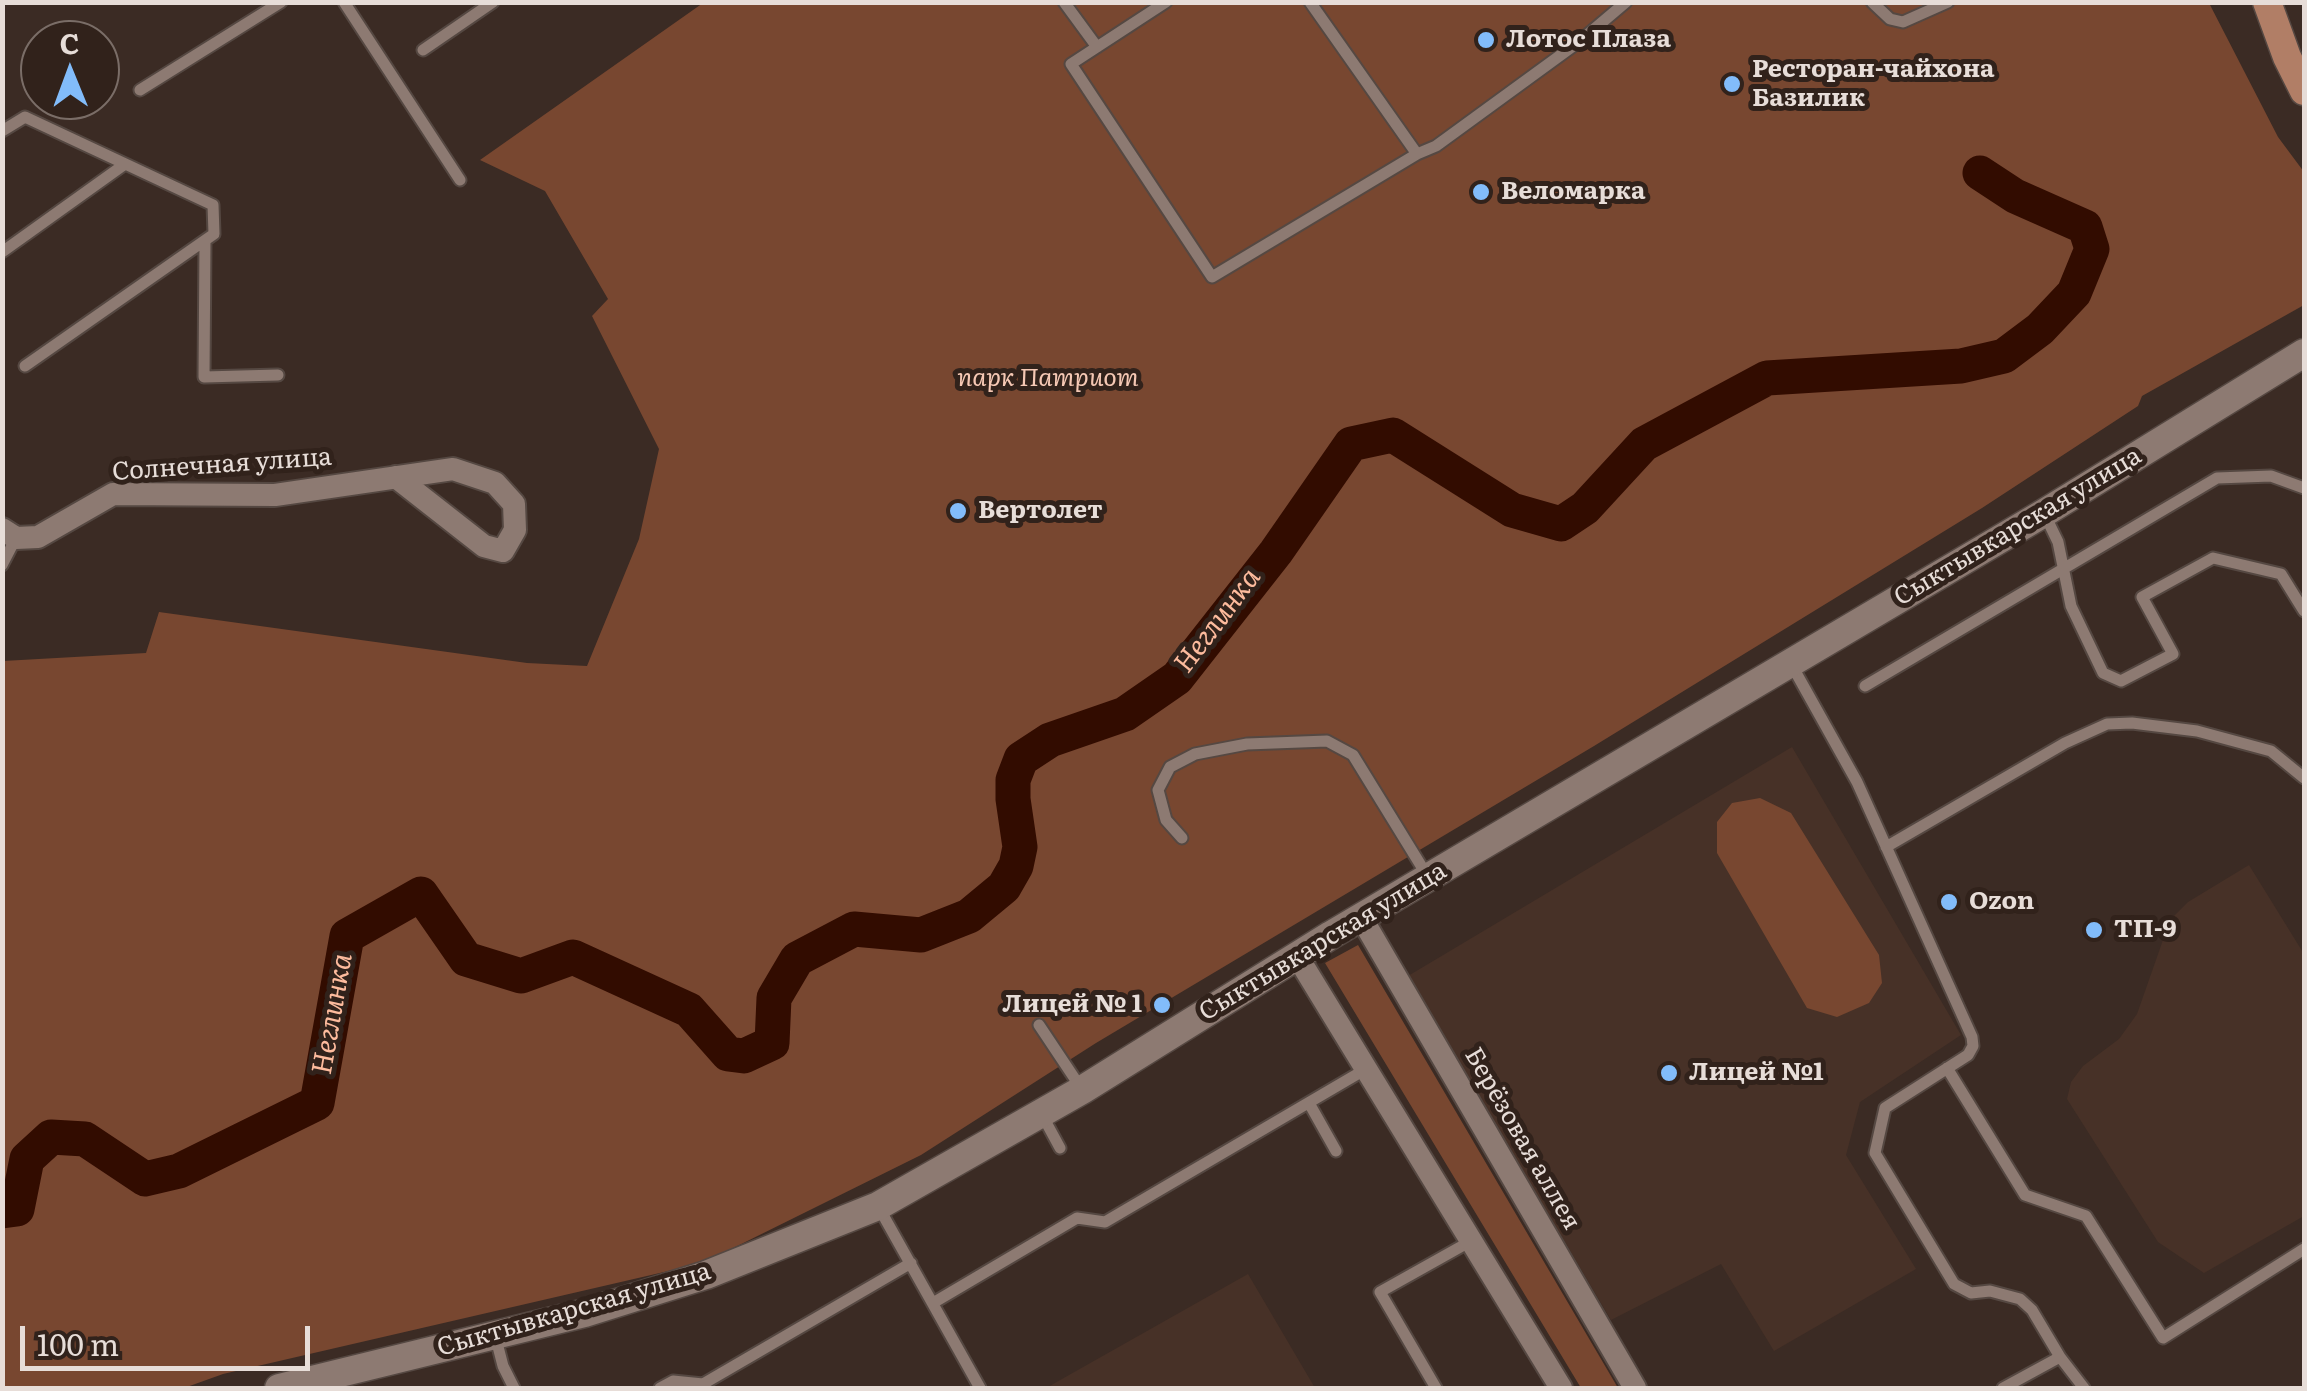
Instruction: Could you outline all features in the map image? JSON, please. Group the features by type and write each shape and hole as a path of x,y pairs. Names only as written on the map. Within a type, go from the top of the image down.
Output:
{"main road":[{"path":"2267,2 2304,91"}],"street":[{"name":"Сыктывкарская улица","path":"280,1388 357,1374 585,1313 706,1276 878,1206 1082,1090 1361,917 2044,513 2304,354"},
{"name":"Солнечная улица","path":"9,533 38,537 112,494 275,495 453,469 495,483 514,504 515,530 502,551 484,546 396,478"},
{"name":"Берёзовая аллея","path":"1361,917 1635,1388"},
{"path":"1297,956 1562,1388"}],"lane":[{"path":"140,90 281,2"},
{"path":"344,2 460,180"},
{"path":"423,50 494,2"},
{"path":"1064,2 1098,47"},
{"path":"1166,2 1071,64 1212,278 1436,146 1564,53 1626,2"},
{"path":"1310,2 1417,154"},
{"path":"1872,2 1890,19 1903,22 1948,2"},
{"path":"2,131 25,117 213,205 214,234 206,241 25,366"},
{"path":"2,252 125,164"},
{"path":"206,241 204,377 278,376"},
{"path":"1865,686 2217,478 2271,476 2304,488"},
{"path":"2044,513 2058,542 2071,606 2103,673 2122,681 2173,654 2142,597 2213,558 2281,574 2304,612"},
{"path":"2,565 9,533"},
{"path":"1790,662 1857,782 1972,1036 1973,1046 1968,1055 1885,1108 1875,1153 1954,1284 1971,1293 1990,1291 2020,1299 2032,1310 2084,1388"},
{"path":"1886,848 2065,742 2107,724 2132,722 2197,730 2272,751 2304,778"},
{"path":"1182,838 1166,820 1158,790 1170,767 1195,754 1247,744 1327,741 1353,755 1428,877"},
{"path":"1038,1024 1082,1090"},
{"path":"1947,1068 2025,1196 2086,1216 2163,1338 2304,1249"},
{"path":"933,1302 1078,1218 1106,1222 1366,1069"},
{"path":"1310,1103 1336,1151"},
{"path":"1047,1124 1060,1148"},
{"path":"878,1206 980,1388"},
{"path":"1436,1388 1380,1292 1471,1241"},
{"path":"660,1388 672,1381 703,1384 911,1264"},
{"path":"495,1335 514,1388"},
{"path":"2003,1388 2060,1357"}],"shaded area":[{"path":"1792,747 1961,1035 1860,1102 1846,1155 1916,1269 1774,1351 1721,1264 1611,1320 1408,976"},
{"path":"2249,865 2304,954 2304,1216 2204,1273 2158,1242 2067,1099 2071,1082 2083,1066 2119,1039 2137,1014 2170,920 2188,902"},
{"path":"1248,1274 1315,1388 1046,1388"}],"green space":[{"name":"парк Патриот","path":"703,3 2209,3 2278,137 2304,172 2304,305 2142,396 2138,406 1982,508 1594,746 1096,1043 921,1155 703,1263 223,1374 184,1388 3,1388 3,661 146,653 159,612 527,663 587,666 639,539 659,449 592,316 608,299 545,191 480,160"},
{"path":"1760,798 1791,813 1879,955 1882,983 1869,1003 1837,1017 1807,1008 1717,853 1717,822 1732,803"},
{"path":"1358,945 1618,1388 1581,1388 1325,963"}],"waterway":[{"name":"Неглинка","path":"2,1211 17,1209 27,1159 51,1137 85,1139 145,1179 179,1171 317,1103 347,936 421,894 466,959 521,976 573,957 689,1010 728,1054 744,1056 772,1043 774,998 797,959 854,929 921,935 969,916 1004,887 1016,866 1020,847 1013,780 1021,759 1050,740 1125,714 1177,678 1276,552 1351,444 1393,435 1512,510 1561,524 1585,508 1644,444 1767,378 1961,366 2004,356 2040,329 2074,293 2092,249 2085,227 2015,196 1980,173"}],"place":[{"name":"Лотос Плаза","path":"1486,40"},
{"name":"Ресторан-чайхона Базилик","path":"1732,84"},
{"name":"Веломарка","path":"1481,192"},
{"name":"Вертолет","path":"958,511"},
{"name":"Ozon","path":"1949,902"},
{"name":"ТП-9","path":"2094,930"},
{"name":"Лицей № 1","path":"1162,1005"},
{"name":"Лицей №1","path":"1669,1073"}]}
